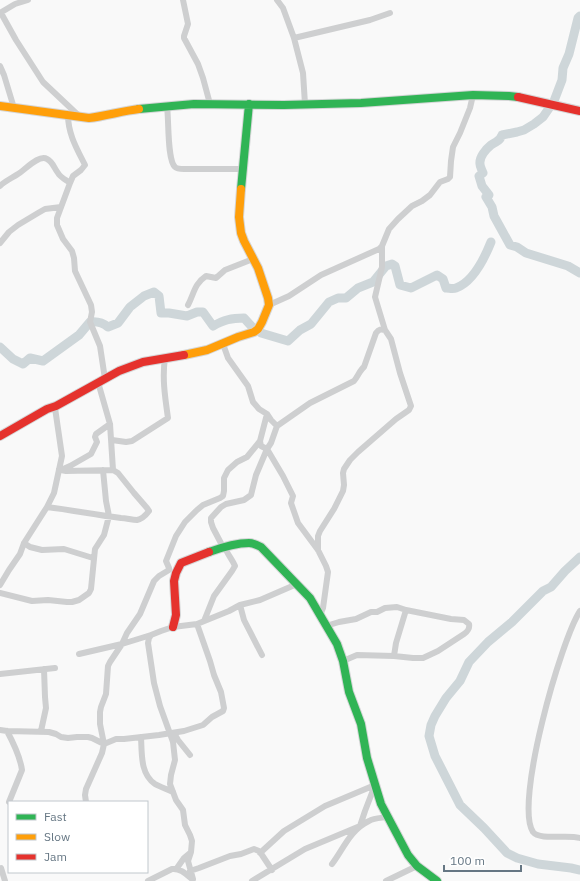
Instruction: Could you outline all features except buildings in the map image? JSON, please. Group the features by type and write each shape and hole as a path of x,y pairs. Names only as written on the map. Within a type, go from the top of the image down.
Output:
{"street":[{"path":"28,0 15,4 0,13 43,82 79,117"},
{"path":"183,0 188,24 184,38 200,71 210,104"},
{"path":"277,0 283,8 294,38 303,74 304,104"},
{"path":"294,38 370,20 390,13"},
{"path":"0,66 14,108"},
{"path":"318,550 318,536 320,531 343,491 344,468 358,452 396,419 409,410 411,406 400,373 391,338 385,330 375,297 382,267 382,246 389,229 398,219 412,206 430,195 440,182 450,177 453,147 470,108 472,95"},
{"path":"0,106 89,118 131,110 210,104 284,105 361,103 472,95 525,98 580,111"},
{"path":"0,436 119,371 143,362 184,355 223,344 258,329 269,306 268,298 258,268 244,241 239,217 250,104"},
{"path":"167,107 169,115 170,159 174,166 184,169 244,169"},
{"path":"68,115 68,124 73,140 85,165 73,176 60,208 57,218 57,225 63,239 72,251 75,271 91,305 92,312 90,322 100,346 102,380 112,440 113,470"},
{"path":"0,186 36,160 42,158 45,158 51,162 58,174 70,183"},
{"path":"0,243 9,232 38,213 45,209 60,208"},
{"path":"269,306 289,296 321,275 382,246"},
{"path":"188,305 194,289 206,276 216,278 226,270 253,258"},
{"path":"204,621 214,596 235,566 213,528 211,518 221,507 226,504 244,500 251,495 256,475 277,426 310,403 357,378 364,366 376,333 381,329 385,330"},
{"path":"223,344 228,358 248,386 253,402 259,409 267,414 277,426"},
{"path":"112,440 126,442 132,441 168,418 163,370 165,358"},
{"path":"0,585 20,554 24,543 54,493 62,456 55,408 56,406"},
{"path":"86,801 86,789 102,753 104,744 100,724 100,712 106,694 108,666 140,614 154,582 159,576 169,570 166,561 176,536 185,522 197,510 223,496 224,478 228,470 237,462 247,457 260,441 267,414"},
{"path":"60,469 70,466 91,454 97,442 95,437 96,434 110,424"},
{"path":"260,441 283,476 293,496 291,503 298,523 318,550 326,566 328,572 323,608 320,615"},
{"path":"47,506 136,520 147,514 147,508 118,473 113,470 66,471 60,469"},
{"path":"0,593 32,602 48,600 72,602 79,600 89,593 91,589 95,549 104,535 109,516 103,470"},
{"path":"24,543 30,547 42,550 64,549 93,558"},
{"path":"173,627 176,615 174,580 181,563 224,547 248,543 261,547 310,598 337,644 343,661 349,692 361,724 368,758 381,804 408,855 417,866 437,881"},
{"path":"79,654 122,644 173,627 197,624 240,605 260,600 297,584"},
{"path":"240,605 244,620 262,656"},
{"path":"326,626 356,619 371,612 377,612 385,608 397,607 451,620 464,620 469,623 467,632 429,656 418,658 357,655 343,661"},
{"path":"394,656 396,643 406,610"},
{"path":"580,611 571,631 550,691 538,740 529,799 529,822 533,832 537,836 567,836 580,838"},
{"path":"0,730 41,731 68,738 88,737 104,744 116,739 172,733 203,725 212,717 223,712 224,702 197,624"},
{"path":"151,635 148,643 154,684 160,706 172,733 190,755"},
{"path":"0,674 55,668"},
{"path":"41,731 46,708 44,669"},
{"path":"7,731 16,748 22,770 9,801"},
{"path":"172,733 175,760 170,784 176,800 182,810 185,825 192,841 188,861 194,880"},
{"path":"141,737 142,764 147,775 156,784 173,792"},
{"path":"360,826 364,811 375,786"},
{"path":"260,853 284,831 321,809 375,786"},
{"path":"332,864 350,835 355,830 370,820 388,817"},
{"path":"252,881 305,849 360,826"},
{"path":"190,871 254,849 260,853 272,870"},
{"path":"148,881 177,868 184,858 191,852"},
{"path":"386,881 417,866"},
{"path":"0,868 5,881"},
{"path":"177,868 194,880"}],"waterway":[{"path":"580,16 578,18 569,54 563,68 562,80 554,101 543,117 534,124 524,130 502,135 499,140 491,145 483,153 480,161 483,173 479,176 482,186 489,195 486,197 492,207 494,216 510,245 517,247 526,253 568,266 580,273"},
{"path":"261,333 288,341 300,330 311,324 329,302 338,298 346,298 358,288 373,282 386,266 392,264 395,266 400,285 411,288 437,275 443,279 446,288 456,288 462,285 473,275 482,262 491,242"},
{"path":"0,347 13,359 23,364 30,358 43,361 79,335 90,322 99,322 108,327 118,323 130,307 144,296 154,292 159,296 161,313 187,316 197,312 203,312 213,326 235,318 244,318 253,328"},
{"path":"580,557 551,587 543,591 512,622 488,642 469,662 460,681 446,698 435,716 431,725 429,736 435,756 460,805 507,853 517,858 538,864 580,870"}],"traffic: fast":[{"path":"139,109 194,104 284,105 361,103 473,95 518,97"},
{"path":"241,189 249,104"},
{"path":"209,552 223,547 239,544 250,543 261,547 310,598 337,644 343,661 349,692 361,724 367,758 381,804 408,855 417,866 437,881"}],"traffic: slow":[{"path":"0,106 89,118 139,109"},
{"path":"184,355 207,350 254,332 258,329 262,322 269,305 258,268 241,233 239,217 241,189"}],"traffic: jam":[{"path":"518,97 580,111"},
{"path":"0,436 119,371 143,362 184,355"},
{"path":"173,627 176,615 174,581 176,573 181,563 209,552"}]}
